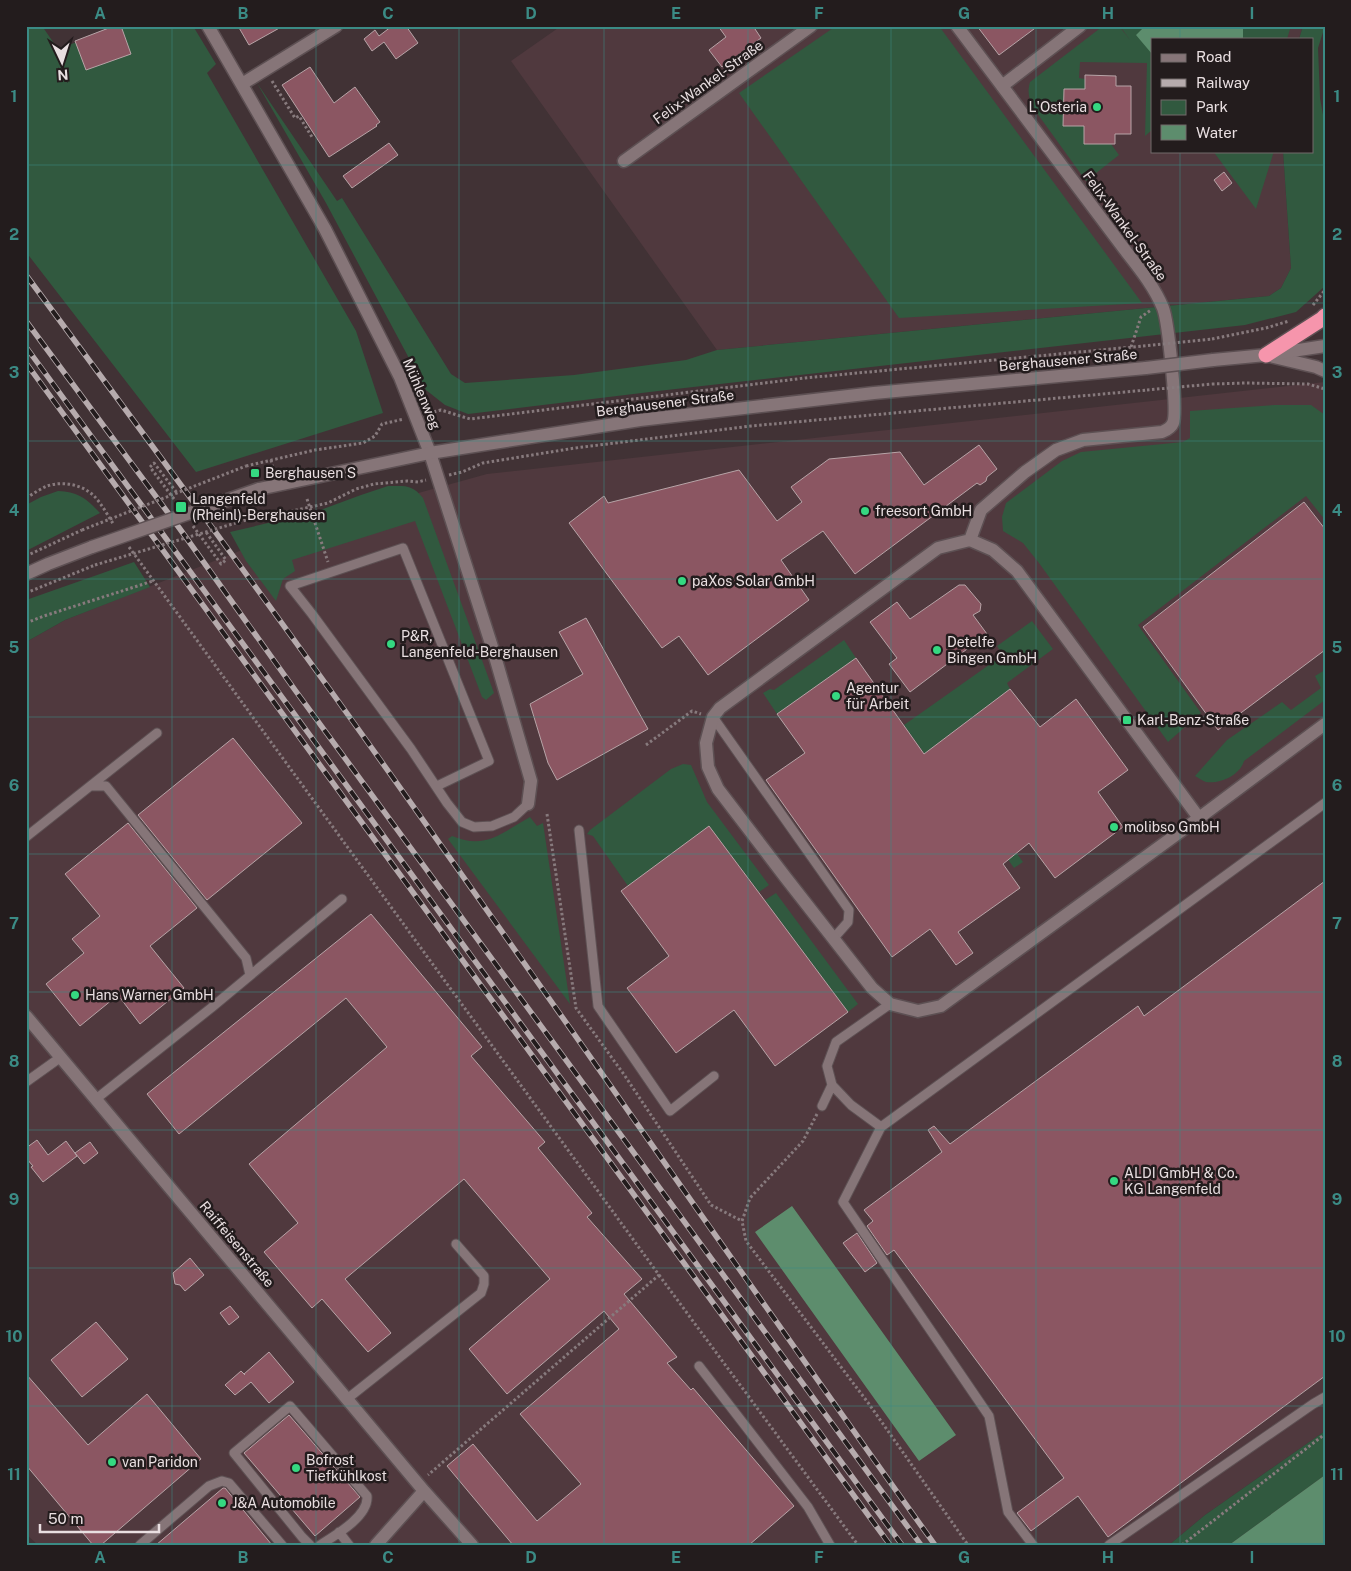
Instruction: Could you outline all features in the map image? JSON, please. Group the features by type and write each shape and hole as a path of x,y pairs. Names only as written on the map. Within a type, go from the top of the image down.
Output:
{"highway":[{"path":"1266,355 1325,316"}],"street":[{"name":"Mühlenweg","path":"208,26 325,228 400,377 430,453 494,653 531,781 528,804"},
{"path":"242,84 336,26"},
{"name":"Felix-Wankel-Straße","path":"624,161 811,26"},
{"name":"Felix-Wankel-Straße","path":"957,26 1002,86 1093,199 1149,282 1166,318 1175,405 1174,422 1162,432 1083,440 1056,450 1025,472 981,510 970,540"},
{"path":"1002,86 1080,26"},
{"name":"Berghausener Straße","path":"26,574 92,547 259,490 430,453 640,420 874,393 1146,368 1266,355 1325,346"},
{"path":"1266,355 1316,367 1325,371"},
{"path":"1199,818 1017,572 993,550 970,540 938,548 720,708 713,717 706,743 708,767 718,789 833,939 872,988 890,1004 918,1011 941,1006 1199,818 1325,724"},
{"name":"Raiffeisenstraße","path":"26,1016 421,1487 472,1545"},
{"path":"376,1545 421,1487"}],"lane":[{"path":"436,786 488,761 403,548 290,586 338,649 447,803 462,822 474,827 492,826 514,817 528,804"},
{"path":"713,717 849,910 848,922 833,939"},
{"path":"26,837 157,733"},
{"path":"91,786 106,786 246,958 250,975"},
{"path":"1032,1545 1008,1512 989,1416 843,1202 881,1127 1325,803"},
{"path":"579,830 598,1006 670,1111 714,1076"},
{"path":"96,1099 211,1008 342,899"},
{"path":"881,1127 851,1105 832,1085 827,1066 836,1042 890,1004"},
{"path":"26,1082 61,1057"},
{"path":"822,1106 832,1085"},
{"path":"347,1399 481,1293 484,1276 456,1244"},
{"path":"699,1366 808,1507 830,1545"},
{"path":"1109,1545 1325,1397"},
{"path":"310,1545 234,1453 290,1406 367,1496 368,1502 359,1517 320,1545"},
{"path":"140,1545 209,1486 222,1481 229,1483 282,1545"},
{"path":"339,1532 349,1545"}],"path":[{"path":"264,70 295,118 299,116 312,137"},
{"path":"1311,307 1325,290"},
{"path":"1131,347 1141,317"},
{"path":"26,556 82,530 246,466 315,450 363,442 375,436 382,424 441,410 470,419 805,378 1212,339 1266,328 1292,320"},
{"path":"26,593 95,565 256,517 328,503 365,486 407,481 418,482 462,472 483,463 575,448 741,427 1212,384 1308,384 1325,390"},
{"path":"271,460 273,468"},
{"path":"164,486 150,466 154,463 177,493"},
{"path":"26,498 46,487 57,484 69,484 82,488 94,496 115,527"},
{"path":"307,499 331,572"},
{"path":"206,532 226,560 221,564 206,543"},
{"path":"126,542 659,1275 858,1545"},
{"path":"26,623 153,581"},
{"path":"646,745 692,711 713,717"},
{"path":"822,1106 803,1141 750,1198 742,1221 746,1241 869,1404 968,1545"},
{"path":"421,1487 659,1275"},
{"path":"1182,1545 1325,1434"}],"shaded area":[{"path":"561,26 1303,26 1299,38 1151,38 1151,152 1283,152 1291,268 1281,288 1269,296 717,350 511,61"},
{"path":"1325,382 1325,1431 1205,1515 1169,1545 38,1545 26,1534 26,642 65,620 310,523 487,474"}],"green space":[{"path":"26,26 42,26 58,49 120,26 193,26 216,64 207,73 356,331 383,413 196,472 26,252"},
{"path":"836,26 939,26 1142,303 899,318 739,93"},
{"path":"1103,26 1119,26 1130,40 1120,26 1291,26 1287,38 1151,38 1151,131 1145,136 1147,63 1080,62 1079,78 1085,79 1085,89 1064,89 1063,126 1084,126 1084,143 1111,144 1119,155 1086,181 1034,109 1029,93 1030,82"},
{"path":"1303,26 1325,26 1318,48 1320,98 1325,126 1325,286 1296,312 1245,325 468,414 445,405 426,390 326,203 257,83 337,201 342,198 451,374 465,383 574,375 686,360 717,350 1269,296 1281,288 1291,268 1283,152 1314,152 1314,38 1299,38"},
{"path":"1214,152 1274,152 1256,209"},
{"path":"1275,405 1311,405 1325,415 1325,520 1306,496 1138,625 1201,713 1168,742 1039,563 1023,543 1003,531 1002,517 1006,503 1062,461 1081,452 1183,442 1190,438 1190,411"},
{"path":"388,486 412,488 423,498 494,693 486,700 482,697 415,521 292,560 295,571 283,579 276,601 246,561 230,532 315,512"},
{"path":"58,491 81,497 100,513 26,551 26,505"},
{"path":"134,562 150,587 65,620 26,642 26,600"},
{"path":"1032,621 1053,649 1007,683 1010,689 937,744 1023,862 1014,868 935,756 929,760 904,725 1003,655 997,646"},
{"path":"844,640 856,658 777,714 763,693 770,689 774,690"},
{"path":"1325,670 1325,700 1244,761 1242,766 1229,778 1218,782 1206,782 1195,776 1227,740 1282,702 1291,710 1321,688 1315,676"},
{"path":"683,764 691,765 707,802 769,885 759,892 709,826 628,886 593,836 587,834 671,769"},
{"path":"530,817 537,826 543,823 570,1004 448,839 452,836 474,841 493,838"},
{"path":"776,893 858,1004 848,1012 765,900"},
{"path":"1325,1431 1325,1475 1229,1545 1169,1545 1205,1515"}],"water":[{"path":"1145,26 1243,26 1243,38 1151,38 1151,53 1136,35"},
{"path":"792,1206 956,1435 919,1461 755,1232"},
{"path":"1325,1475 1325,1545 1229,1545"}],"building":[{"path":"114,26 121,26 131,54 86,70 75,41"},
{"path":"238,26 283,26 249,45"},
{"path":"392,26 406,26 418,43 396,59 384,42 372,51 364,39 375,30 379,36"},
{"path":"718,26 753,26 761,38 722,67 709,50 726,37"},
{"path":"977,26 1038,26 999,55"},
{"path":"310,67 334,103 355,87 380,122 377,126 329,157 282,85"},
{"name":"L'Osteria","path":"1085,75 1116,76 1116,86 1131,86 1131,134 1115,134 1115,144 1084,144 1084,126 1063,126 1064,89 1085,89"},
{"path":"389,143 398,155 352,188 343,176"},
{"path":"1224,172 1232,183 1222,191 1214,180"},
{"name":"paXos Solar GmbH","path":"979,445 997,469 987,477 986,481 980,485 977,483 855,574 823,531 781,560 809,600 708,675 679,636 662,648 569,523 604,496 608,503 739,470 777,521 802,502 791,487 829,459 900,452 924,485"},
{"path":"1304,502 1325,529 1325,650 1218,730 1143,627"},
{"name":"Detelfe Bingen GmbH","path":"959,585 965,585 981,604 980,611 973,615 987,634 910,692 889,664 897,658 870,622 897,602 910,619"},
{"path":"586,618 648,729 557,780 548,763 530,704 583,674 559,632"},
{"path":"856,658 924,754 1010,689 1040,727 1076,699 1128,770 1098,792 1123,827 1055,878 1029,843 1003,864 1020,888 958,932 973,953 956,965 930,929 892,957 766,780 805,753 777,714"},
{"path":"233,738 302,823 207,900 138,815"},
{"path":"128,823 197,908 150,946 184,988 140,1024 118,995 80,1026 46,984 84,953 72,939 100,916 65,874"},
{"path":"709,826 848,1012 775,1066 734,1010 676,1053 627,988 669,956 621,891"},
{"name":"ALDI GmbH & Co. KG Langenfeld","path":"1325,881 1325,1376 1108,1537 1078,1496 1031,1531 1017,1513 1064,1478 894,1250 887,1255 867,1226 873,1221 864,1210 942,1152 928,1130 934,1126 950,1144 1138,1006 1144,1016"},
{"path":"371,914 482,1047 471,1056 545,1142 538,1148 592,1213 587,1217 642,1279 624,1294 677,1357 667,1363 691,1390 693,1388 794,1506 749,1545 513,1545 447,1466 473,1444 537,1521 581,1484 520,1414 619,1329 604,1311 507,1394 469,1349 550,1279 464,1179 345,1279 391,1333 368,1352 322,1299 312,1308 264,1252 298,1223 249,1164 387,1047 346,998 179,1134 147,1094"},
{"path":"37,1140 48,1155 66,1141 77,1156 43,1182 26,1158 26,1148"},
{"path":"90,1142 98,1153 84,1164 75,1153"},
{"path":"857,1233 877,1263 865,1272 843,1243"},
{"path":"190,1258 204,1275 185,1291 180,1285 175,1284 173,1273"},
{"path":"230,1306 239,1317 229,1325 220,1313"},
{"path":"96,1322 128,1359 82,1397 51,1360"},
{"path":"269,1352 294,1382 269,1403 251,1382 235,1395 225,1385 241,1371 244,1374"},
{"name":"van Paridon","path":"26,1374 88,1445 147,1394 201,1459 101,1545 93,1545 26,1465"},
{"name":"Bofrost Tiefkühlkost","path":"289,1415 360,1497 315,1536 244,1453"},
{"name":"J&A Automobile","path":"225,1488 272,1545 156,1545"}],"railway":[{"path":"26,275 249,578 400,788 935,1545"},
{"path":"26,321 180,529 295,690 921,1545"},
{"path":"26,347 902,1545"},
{"path":"26,363 890,1545"}],"place":[{"name":"L'Osteria","path":"1097,107"},
{"name":"Berghausen S","path":"255,473"},
{"name":"Langenfeld (Rheinl)-Berghausen","path":"181,507"},
{"name":"freesort GmbH","path":"865,511"},
{"name":"paXos Solar GmbH","path":"682,581"},
{"name":"P&R, Langenfeld-Berghausen","path":"391,644"},
{"name":"Detelfe Bingen GmbH","path":"937,650"},
{"name":"Agentur für Arbeit","path":"836,696"},
{"name":"Karl-Benz-Straße","path":"1127,720"},
{"name":"molibso GmbH","path":"1114,827"},
{"name":"Hans Warner GmbH","path":"75,995"},
{"name":"ALDI GmbH & Co. KG Langenfeld","path":"1114,1181"},
{"name":"van Paridon","path":"112,1462"},
{"name":"Bofrost Tiefkühlkost","path":"296,1468"},
{"name":"J&A Automobile","path":"222,1503"}]}
